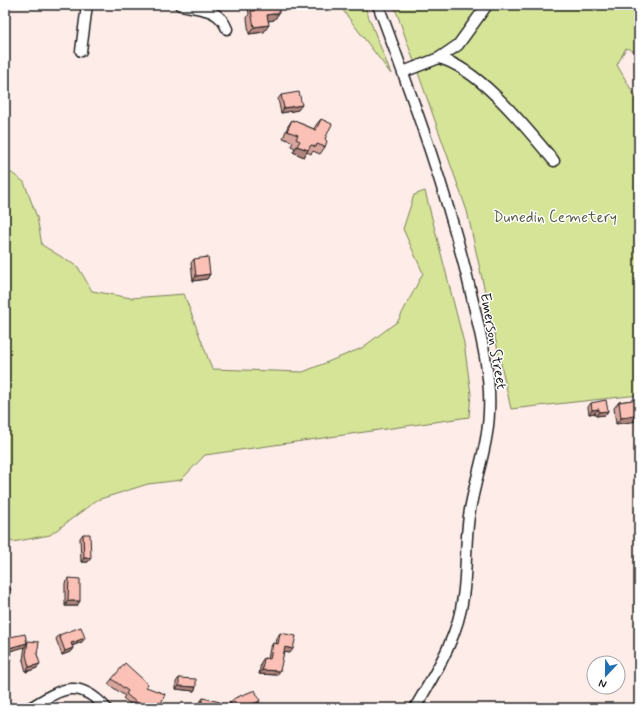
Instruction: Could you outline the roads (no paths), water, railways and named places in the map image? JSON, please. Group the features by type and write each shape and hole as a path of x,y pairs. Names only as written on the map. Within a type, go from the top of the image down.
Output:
{"street":[{"path":"81,51 87,5"},
{"path":"180,5 217,14 224,22 227,29"},
{"name":"Emerson Street","path":"378,5 433,156 465,266 482,344 489,398 488,425 469,517 461,611 447,649 415,708"},
{"path":"403,72 439,58 458,45 487,5"},
{"path":"439,58 450,61 486,86 554,161"},
{"path":"30,708 60,691 75,689 91,694 106,708"}],"park label":[{"name":"Dunedin Cemetery","path":"555,217"}]}
